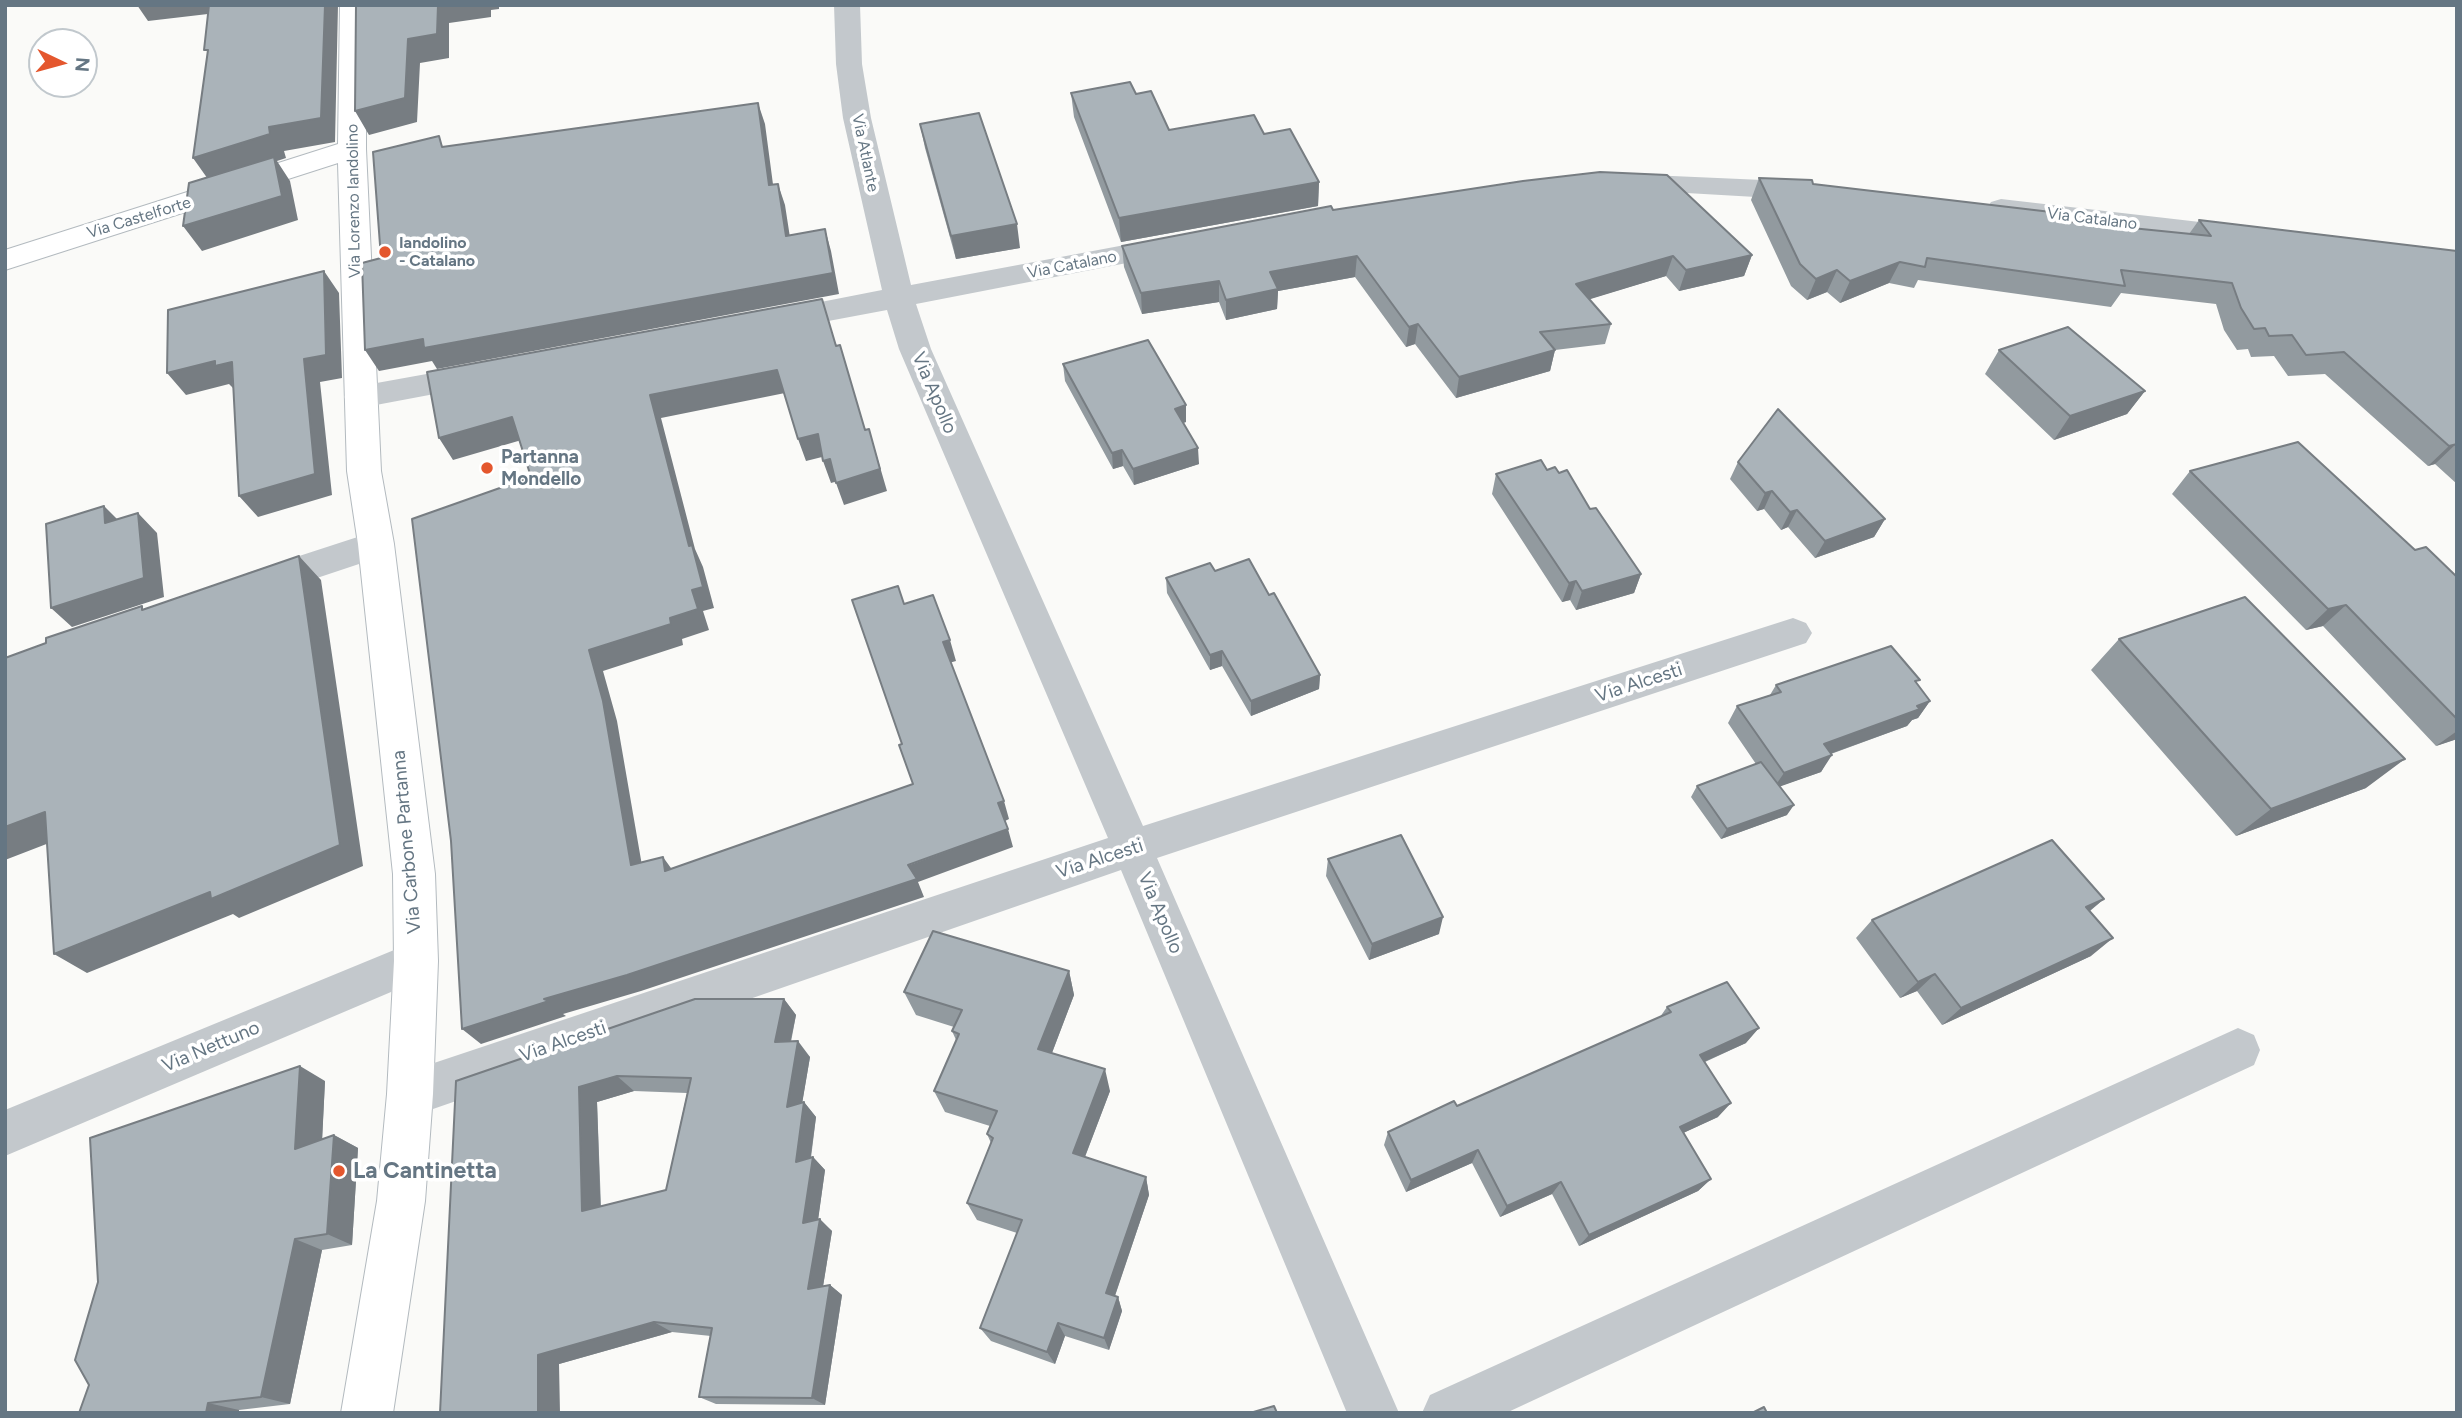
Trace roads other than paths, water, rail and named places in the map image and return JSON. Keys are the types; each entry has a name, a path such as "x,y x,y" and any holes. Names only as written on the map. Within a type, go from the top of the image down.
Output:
{"main road":[{"name":"Via Lorenzo Iandolino","path":"354,5 352,149 360,397"},
{"name":"Via Castelforte","path":"5,260 352,149"},
{"name":"Via Carbone Partanna","path":"360,397 364,471 376,544 414,874 416,961 410,1094 401,1201 367,1413"}],"street":[{"name":"Via Atlante","path":"847,5 849,64 857,118 899,298"},
{"path":"1595,181 1842,192"},
{"name":"Via Catalano","path":"1979,205 2268,239"},
{"name":"Via Catalano","path":"744,327 1200,240"},
{"name":"Via Apollo","path":"899,298 915,349 953,440 1133,849 1373,1413"},
{"path":"360,397 515,369"},
{"path":"231,593 376,544"},
{"name":"Via Alcesti","path":"410,1094 1133,849 1793,633"},
{"name":"Via Nettuno","path":"5,1133 416,961"},
{"path":"1448,1413 2238,1050"}],"place":[{"name":"Iandolino - Catalano","path":"385,252"},
{"name":"Partanna Mondello","path":"487,468"},
{"name":"La Cantinetta","path":"339,1171"}]}
